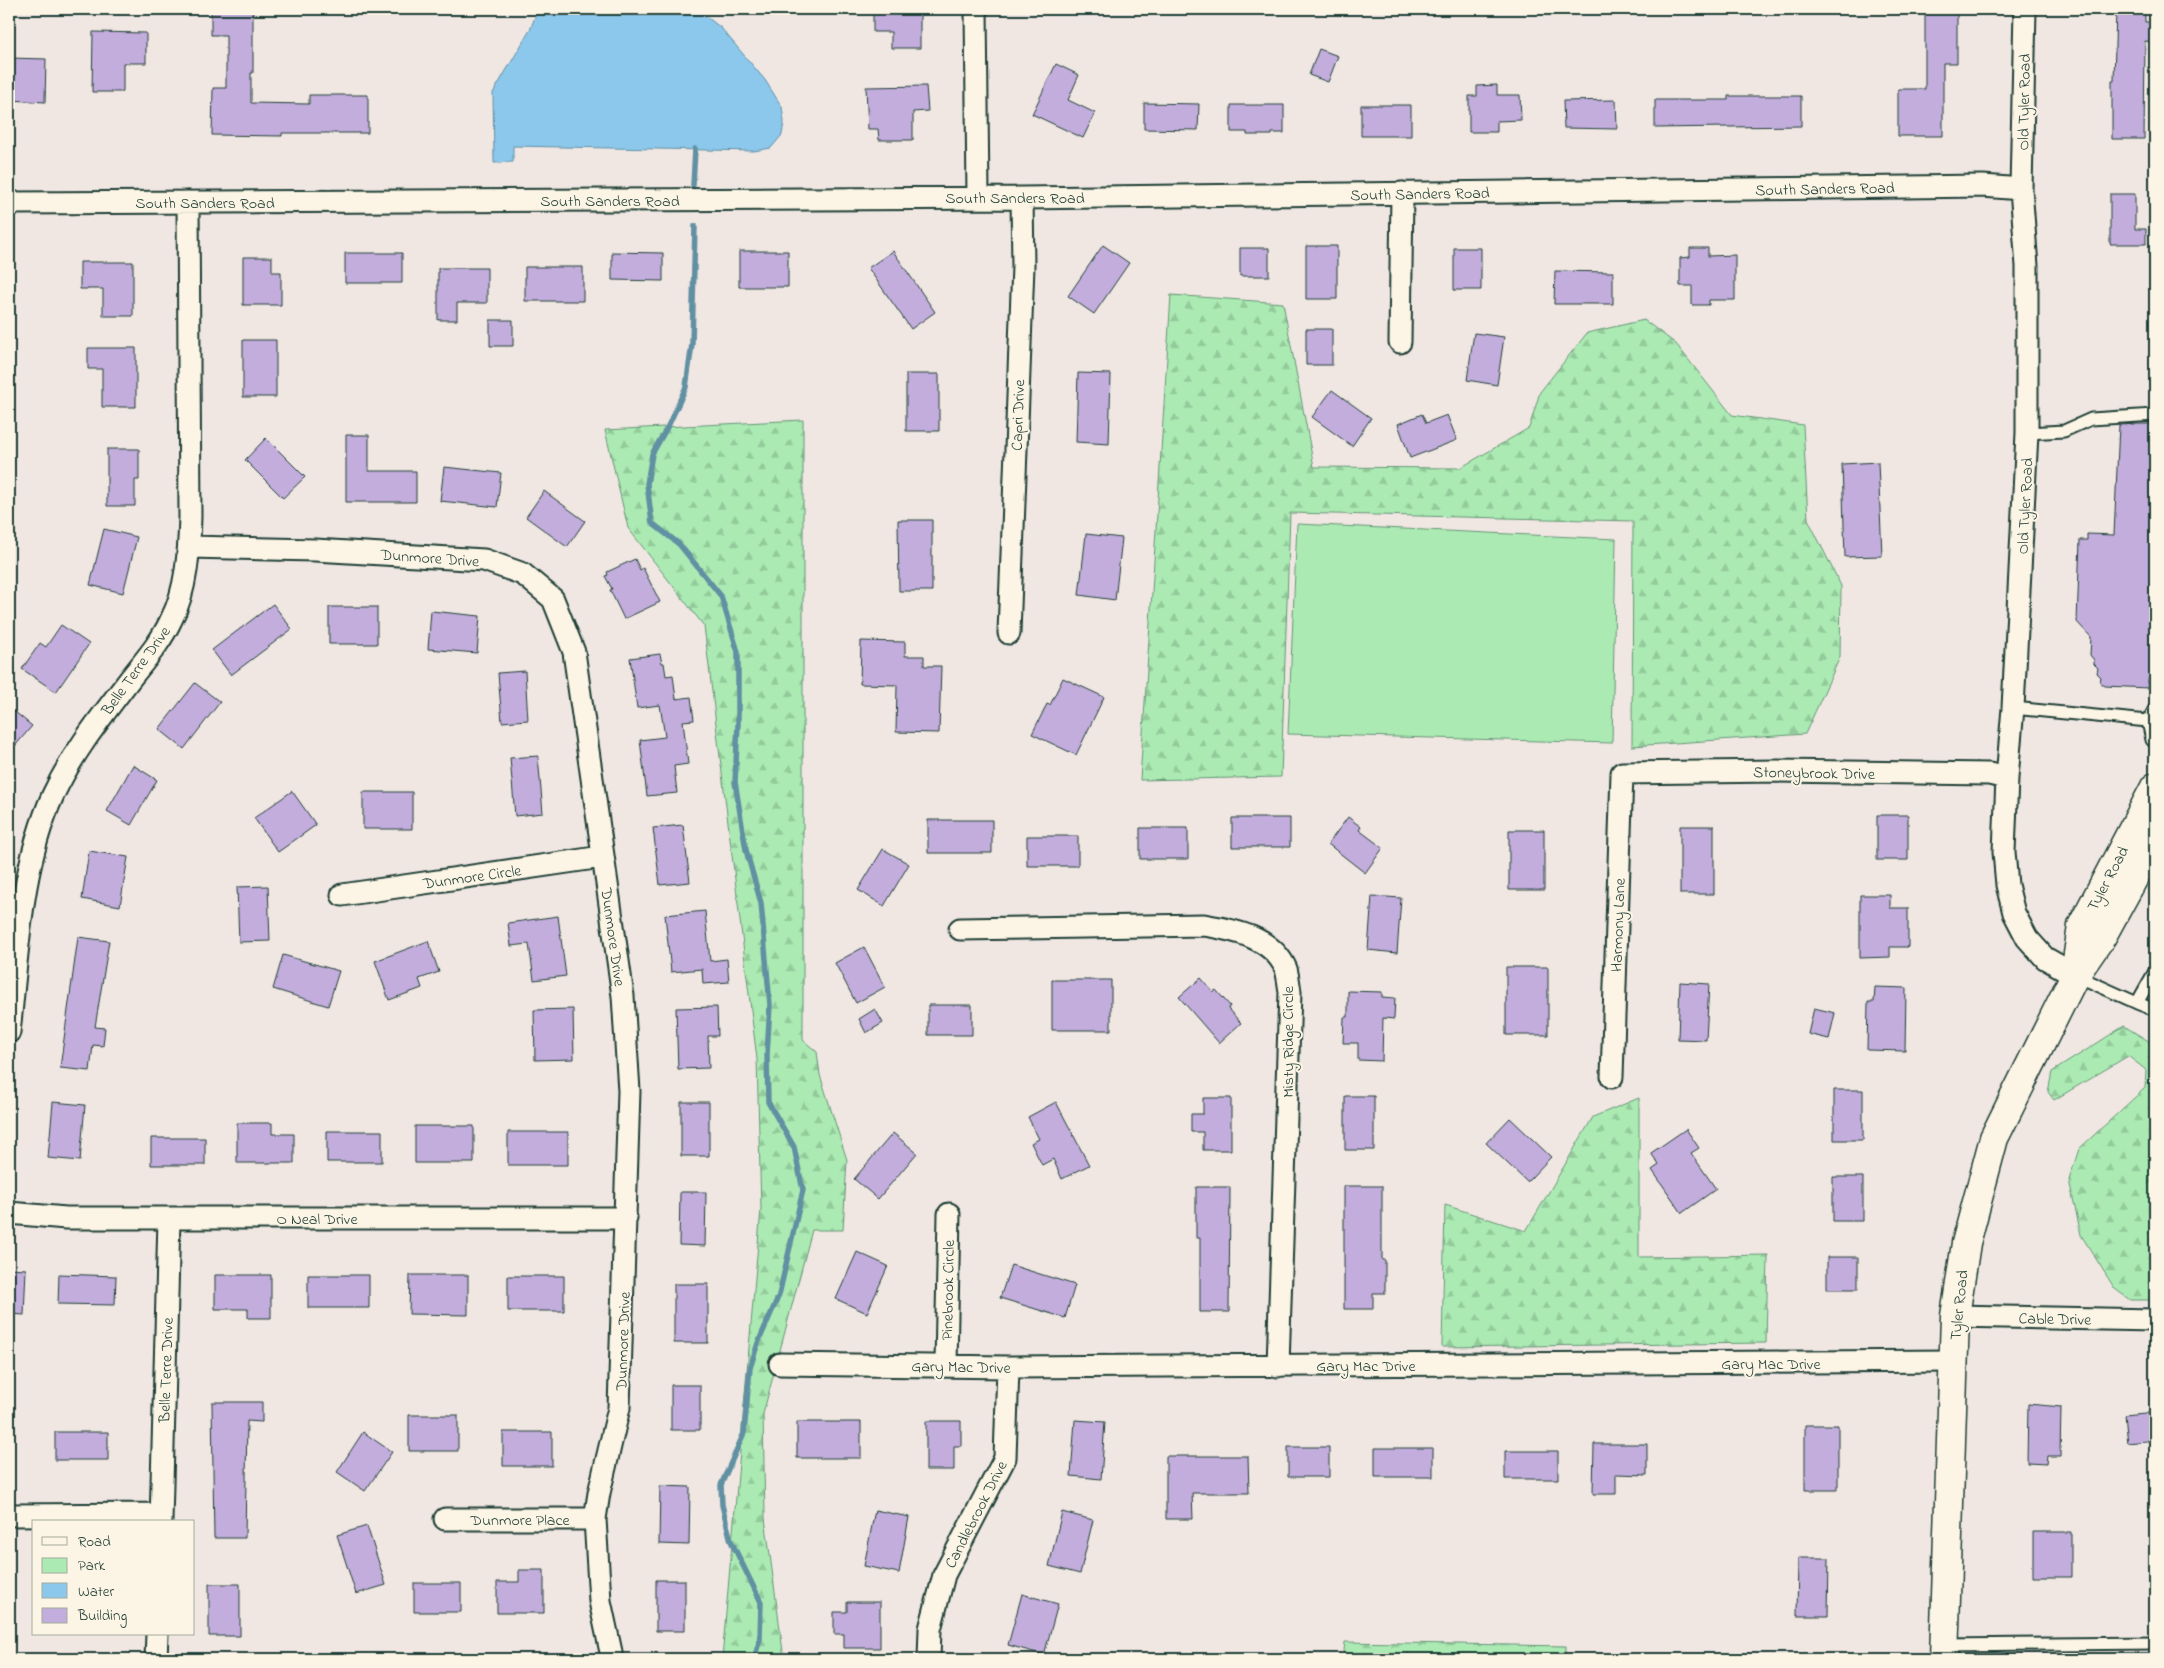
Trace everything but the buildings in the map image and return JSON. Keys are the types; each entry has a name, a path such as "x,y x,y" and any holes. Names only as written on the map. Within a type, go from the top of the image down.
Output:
{"street":[{"path":"976,9 978,197"},
{"name":"Old Tyler Road","path":"2025,9 2021,189 2026,266 2027,433 2004,852 2007,885 2014,913 2027,938 2045,958 2075,975"},
{"name":"South Sanders Road","path":"9,202 1022,198 1983,186 2021,189"},
{"path":"1400,342 1402,193"},
{"name":"Capri Drive","path":"1009,633 1023,266 1022,198"},
{"name":"Belle Terre Drive","path":"9,1032 24,908 34,846 52,797 71,760 156,646 172,619 183,585 190,547 188,202"},
{"name":"Dunmore Drive","path":"190,547 315,550 484,560 523,574 553,599 574,652 623,996 629,1091 619,1408 599,1493 595,1519 600,1601 611,1652"},
{"name":"Stoneybrook Drive","path":"1622,773 1777,771 1989,774 2007,778"},
{"name":"Harmony Lane","path":"1612,1077 1622,773"},
{"name":"Tyler Road","path":"2075,975 2082,926 2155,787"},
{"name":"Tyler Road","path":"1944,1652 1955,1316 1966,1243 1994,1138 2075,975 2102,936 2155,839"},
{"name":"Dunmore Circle","path":"342,895 602,857"},
{"name":"Misty Ridge Circle","path":"960,929 1204,925 1231,930 1256,938 1273,952 1286,969 1290,992 1278,1366"},
{"name":"O Neal Drive","path":"9,1213 66,1218 169,1219 626,1218"},
{"name":"Pinebrook Circle","path":"946,1365 949,1214"},
{"name":"Belle Terre Drive","path":"161,1518 169,1219"},
{"name":"Cable Drive","path":"1955,1316 2155,1320"},
{"name":"Gary Mac Drive","path":"780,1364 1008,1367 1953,1361"},
{"name":"Candlebrook Drive","path":"929,1659 930,1629 944,1575 1005,1458 1008,1367"},
{"path":"9,1515 161,1518"},
{"name":"Dunmore Place","path":"444,1519 595,1519"},
{"path":"156,1659 157,1636"}],"lane":[{"path":"2027,433 2064,431 2091,420 2155,415"},
{"path":"2013,708 2148,721"},
{"path":"2155,708 2148,721 2152,740 2155,742"},
{"path":"2138,1003 2155,971"},
{"path":"2075,975 2155,1010"},
{"path":"1944,1652 2155,1643"}],"green space":[{"path":"1171,295 1283,303 1314,467 1460,468 1529,428 1540,392 1587,333 1644,320 1676,344 1732,415 1803,425 1808,519 1841,586 1840,657 1805,734 1632,746 1633,521 1290,513 1281,777 1140,780"},
{"path":"803,420 803,1040 817,1052 820,1075 847,1160 843,1230 812,1230 763,1414 765,1518 784,1659 722,1659 761,1209 757,1059 704,626 628,528 605,430"},
{"path":"1297,524 1616,539 1612,743 1288,734"},
{"path":"2124,1026 2155,1045 2155,1300 2130,1300 2115,1289 2081,1235 2069,1180 2079,1149 2145,1088 2146,1070 2128,1056 2054,1100 2048,1092 2052,1072"},
{"path":"1639,1098 1639,1257 1768,1255 1766,1343 1442,1347 1445,1205 1526,1231 1593,1117"},
{"path":"1345,1642 1566,1646 1566,1659 1343,1659"}],"water":[{"path":"538,9 697,9 721,28 765,80 782,107 784,122 782,135 771,148 754,151 513,146 513,162 494,163 493,93 530,30"}],"waterway":[{"path":"693,185 695,149"},
{"path":"695,226 692,344 686,387 669,424 652,454 647,484 652,523 679,544 721,596 738,652 738,724 735,782 746,850 761,903 770,1005 767,1054 768,1102 794,1147 803,1190 779,1295 758,1343 750,1368 744,1433 721,1485 722,1505 731,1541 761,1602 760,1639 754,1659"}]}
